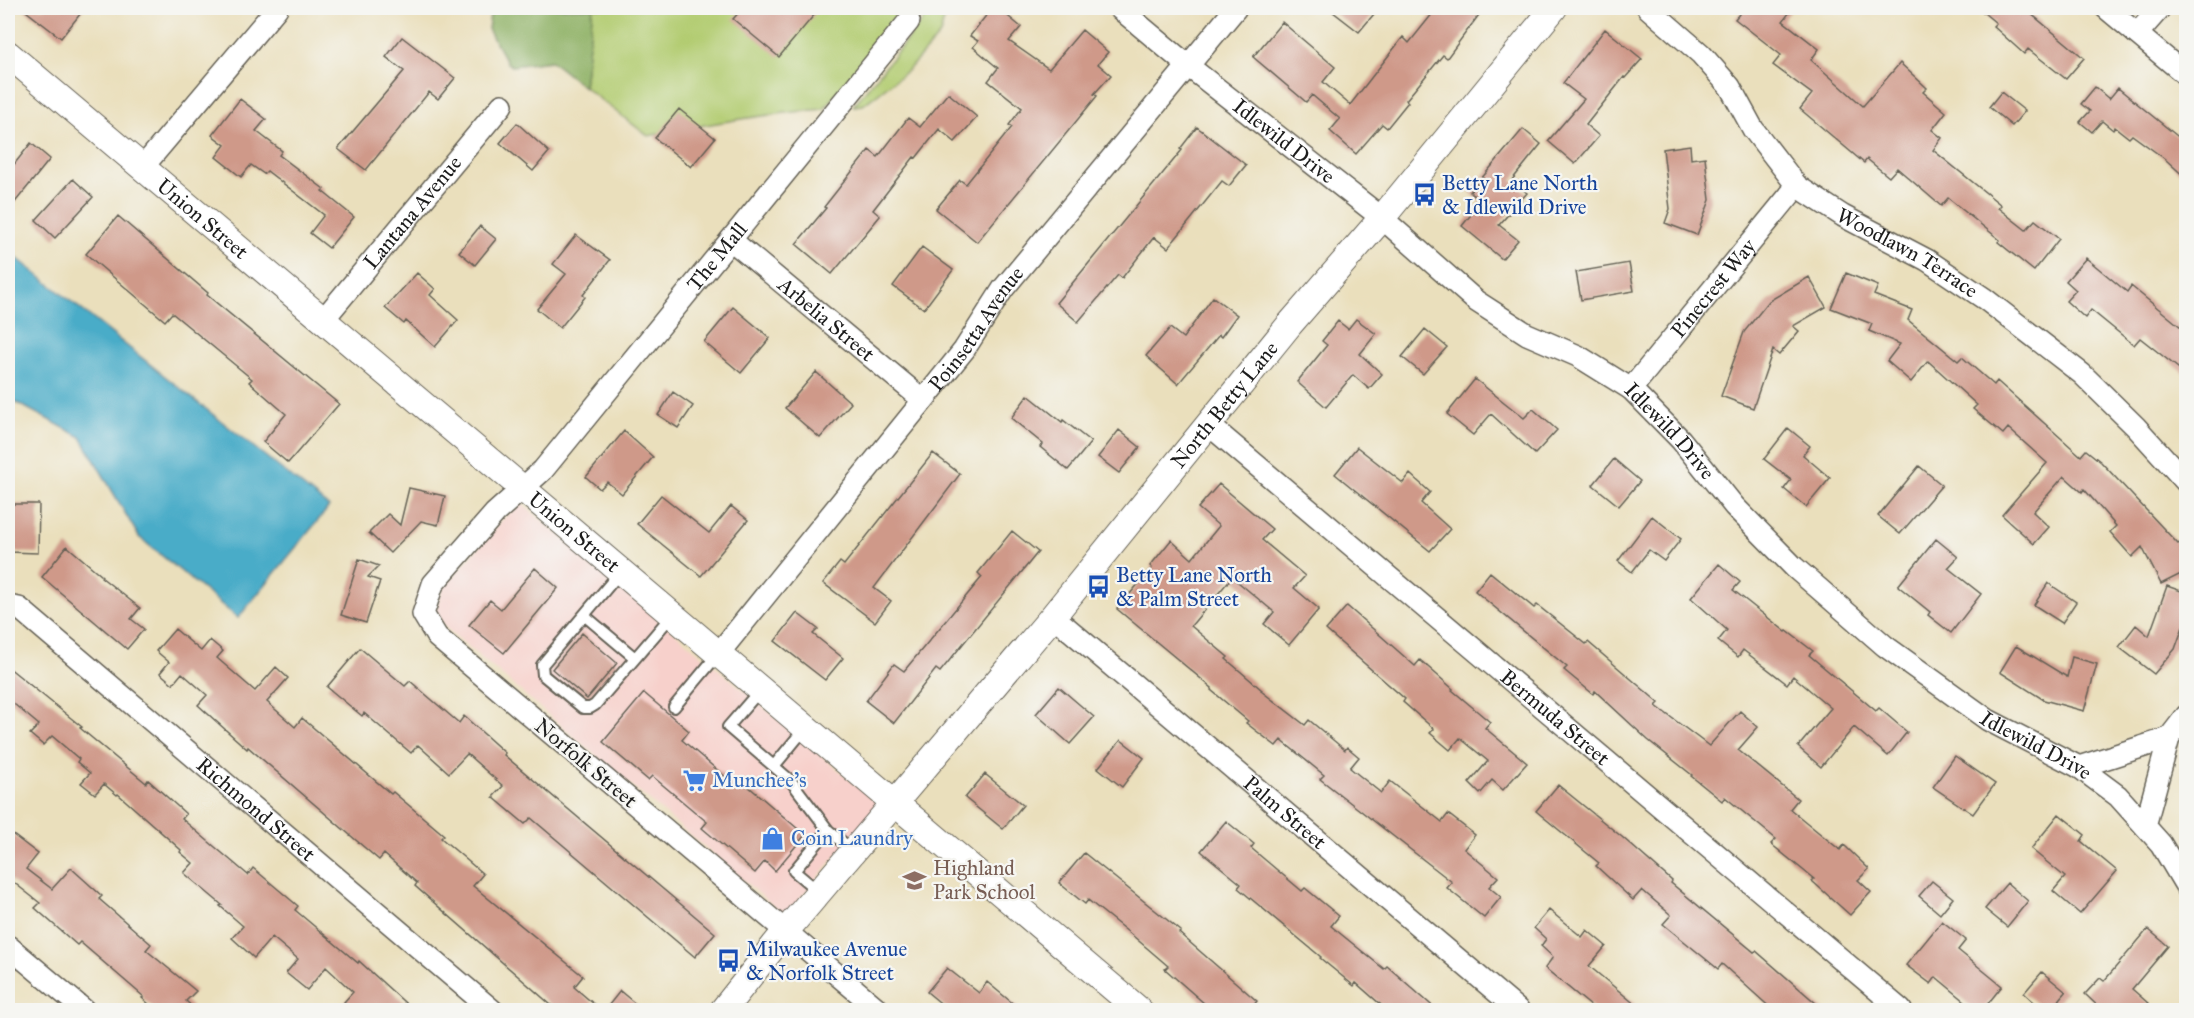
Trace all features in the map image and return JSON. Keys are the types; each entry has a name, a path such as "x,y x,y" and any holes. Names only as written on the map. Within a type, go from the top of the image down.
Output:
{"street":[{"path":"142,168 277,8"},
{"name":"Idlewild Drive","path":"1119,8 1187,65 1382,218 1476,301 1527,334 1578,356 1631,389 1681,440 1734,506 1794,567 1885,646 1988,720 2079,767 2118,796 2161,844 2187,886"},
{"name":"Poinsetta Avenue","path":"719,653 963,350 1003,289 1236,8"},
{"name":"North Betty Lane","path":"723,1011 785,932 1053,616 1290,324 1382,218 1554,8"},
{"name":"Woodlawn Terrace","path":"1648,8 1701,54 1730,87 1753,129 1797,186 1843,216 1927,260 1985,299 2082,374 2187,482"},
{"path":"2106,8 2187,75"},
{"path":"2138,34 2160,8"},
{"name":"The Mall","path":"521,489 543,470 909,21"},
{"name":"Union Street","path":"8,54 521,489 761,688 1139,1011"},
{"name":"Lantana Avenue","path":"322,321 502,105"},
{"name":"Pinecrest Way","path":"1631,389 1797,186"},
{"name":"Arbelia Street","path":"731,240 923,400"},
{"name":"Bermuda Street","path":"1209,425 1901,1011"},
{"name":"Norfolk Street","path":"521,489 495,513 434,584 423,614 437,637 879,1011"},
{"name":"Richmond Street","path":"13,607 492,1011"},
{"name":"Palm Street","path":"1053,616 1518,1011"},
{"path":"2145,826 2169,738 2187,716"},
{"path":"2079,767 2169,738"},
{"path":"8,946 84,1011"}],"lane":[{"path":"621,572 542,665 543,675 583,708 595,705 673,614"},
{"path":"584,615 635,658"},
{"path":"674,707 719,653"},
{"path":"761,688 728,727 791,781 828,830 853,852"},
{"path":"774,766 806,727"},
{"path":"819,892 794,871 828,830"}],"shaded area":[{"path":"521,503 880,805 785,916 446,628 435,611 443,589 502,520"}],"green space":[{"path":"491,8 593,8 584,87 551,61 512,66 507,63 488,29"},
{"path":"593,8 906,8 824,109 736,120 648,136 584,87"},
{"path":"911,8 947,8 940,35 908,70 863,105 853,106 924,19"}],"water":[{"path":"8,251 329,507 238,618 139,537 81,437 8,398"}],"building":[{"path":"22,8 85,8 61,38"},
{"path":"743,8 820,8 779,57 733,19"},
{"path":"992,8 998,8 1021,27 1009,41 1049,69 1082,30 1108,52 1098,64 1111,75 1094,94 1097,96 977,242 936,209 960,180 966,184 1012,127 1009,125 1022,108 988,81 998,68 973,47 978,41 970,36"},
{"path":"1328,8 1379,8 1359,32"},
{"path":"1437,8 1484,8 1447,58 1443,55 1406,100 1408,102 1387,128 1382,124 1356,154 1330,131 1340,119 1312,95 1306,102 1253,57 1282,22 1335,67 1323,82 1350,105 1403,37 1409,43"},
{"path":"1744,8 1793,8 1783,21 1819,49 1811,60 1863,106 1900,63 1927,88 1923,92 1946,112 1932,130 1942,138 1933,150 2001,205 1998,208 2026,230 2035,220 2059,239 2034,271 1948,198 1941,206 1897,168 1889,177 1867,159 1864,163 1800,109 1812,94 1773,65 1781,55 1735,19"},
{"path":"1978,8 2024,8 2084,58 2066,79 2028,49 2024,54 1993,26 1996,23"},
{"path":"1605,29 1642,59 1624,77 1586,125 1599,136 1575,164 1548,141 1584,99 1563,83"},
{"path":"402,37 455,78 438,99 429,92 366,170 338,149 404,71 386,57"},
{"path":"2095,87 2109,99 2118,88 2187,144 2187,179 2165,159 2132,135 2129,138 2115,127 2113,130 2102,121 2092,132 2080,122 2090,111 2081,104"},
{"path":"2001,92 2025,111 2012,126 1989,107"},
{"path":"948,93 977,117 955,142 939,129 873,210 880,216 832,274 796,244 869,150 878,157 908,118 920,127"},
{"path":"240,99 266,119 256,131 282,151 279,155 324,189 322,191 354,217 329,248 310,233 324,215 267,171 264,174 251,165 241,177 216,157 225,145 212,135"},
{"path":"679,109 715,138 691,167 655,138"},
{"path":"517,123 549,152 533,171 500,143"},
{"path":"1197,127 1246,165 1229,186 1222,181 1168,248 1154,237 1122,278 1118,275 1078,322 1056,303 1182,150 1180,149"},
{"path":"1523,129 1541,144 1512,180 1527,193 1499,225 1518,240 1502,259 1462,226 1481,202 1470,192"},
{"path":"31,143 50,159 8,211 8,172"},
{"path":"1690,145 1691,159 1705,157 1710,200 1697,235 1665,223 1670,209 1663,149"},
{"path":"73,179 93,197 55,238 36,220"},
{"path":"118,216 208,293 207,295 339,404 288,463 263,442 286,414 249,382 252,379 172,313 165,321 86,254"},
{"path":"480,226 496,239 475,265 459,252"},
{"path":"576,235 610,260 560,328 537,309 566,274 553,264"},
{"path":"922,247 953,270 924,309 893,286"},
{"path":"2086,258 2127,292 2131,286 2187,332 2187,375 2140,338 2134,345 2091,310 2085,318 2066,301 2076,290 2066,281"},
{"path":"1629,263 1634,291 1581,300 1576,272"},
{"path":"417,273 435,289 430,295 458,320 435,347 406,321 404,324 385,308"},
{"path":"1846,273 1878,286 1874,295 1912,310 1908,320 1958,361 1962,357 1994,385 1997,381 2081,456 2086,450 2101,462 2178,544 2181,542 2187,554 2187,571 2161,584 2142,547 2132,557 2110,532 2116,526 2084,489 2082,492 2064,476 2033,512 2049,527 2034,544 2002,515 2047,463 2008,428 2003,434 1973,409 1977,405 1928,361 1911,382 1887,361 1900,344 1869,331 1872,324 1831,308"},
{"path":"1809,277 1826,307 1793,326 1799,331 1779,355 1773,350 1753,408 1721,396 1744,332 1769,301"},
{"path":"1213,297 1237,315 1221,337 1219,335 1178,384 1146,356 1170,328 1183,338"},
{"path":"733,307 770,338 741,373 704,342"},
{"path":"1356,319 1376,334 1360,354 1382,374 1369,389 1353,375 1326,407 1297,382 1327,345 1322,341 1338,321 1348,329"},
{"path":"1425,329 1447,347 1423,374 1402,357"},
{"path":"816,372 851,403 820,438 785,408"},
{"path":"1475,379 1524,418 1533,409 1557,430 1535,454 1491,414 1473,435 1447,414"},
{"path":"673,392 693,406 678,428 658,415"},
{"path":"1028,395 1091,442 1068,470 1040,447 1043,444 1011,418"},
{"path":"1788,428 1810,446 1803,455 1830,478 1806,507 1784,489 1791,480 1764,459"},
{"path":"1119,430 1140,447 1119,473 1098,457"},
{"path":"624,431 653,457 622,494 607,482 600,489 586,477"},
{"path":"1357,447 1403,483 1410,474 1430,492 1421,503 1450,529 1430,551 1335,474"},
{"path":"933,453 960,474 874,588 891,601 875,622 823,583 840,562 844,565"},
{"path":"1614,459 1640,481 1619,506 1593,485"},
{"path":"1919,466 1942,485 1900,534 1878,516"},
{"path":"1219,484 1272,529 1262,540 1305,576 1294,588 1319,609 1289,645 1264,624 1274,612 1232,577 1191,626 1228,657 1226,659 1261,691 1305,725 1309,720 1345,750 1347,747 1359,757 1350,768 1381,793 1390,781 1442,822 1448,814 1475,835 1464,849 1498,877 1489,887 1501,897 1484,918 1447,888 1452,882 1320,779 1324,775 1281,740 1276,746 1246,723 1248,721 1211,690 1212,688 1117,609 1152,568 1150,566 1171,540 1192,559 1219,526 1198,508"},
{"path":"409,488 445,496 438,525 421,521 390,553 369,533 388,514 400,525"},
{"path":"661,495 709,533 731,506 748,520 701,576 637,524"},
{"path":"8,504 39,504 38,553 8,552"},
{"path":"1652,516 1681,539 1664,561 1649,550 1632,572 1618,561"},
{"path":"1012,531 1038,552 940,672 936,669 894,723 866,701 894,664 904,671 982,577 978,573"},
{"path":"1936,539 1958,557 1948,568 1981,594 1951,633 1898,586"},
{"path":"67,546 140,608 131,619 144,629 127,649 42,577"},
{"path":"359,559 379,566 368,577 380,581 366,623 341,615"},
{"path":"1719,564 1740,582 1733,590 1813,651 1809,655 1876,711 1879,708 1907,732 1888,756 1854,727 1821,767 1798,747 1831,708 1793,676 1787,684 1743,650 1738,657 1718,641 1727,630 1691,598"},
{"path":"535,568 558,588 504,653 469,625 490,600 501,609"},
{"path":"1490,572 1534,608 1537,605 1586,644 1588,642 1659,703 1656,706 1709,746 1740,711 1758,727 1738,750 1798,799 1790,809 1840,850 1844,845 1869,869 1858,880 1871,892 1850,915 1812,881 1814,879 1771,844 1776,839 1725,797 1722,801 1691,776 1595,691 1593,694 1564,670 1567,667 1475,591"},
{"path":"2048,583 2076,602 2062,623 2034,605"},
{"path":"2167,586 2187,593 2187,616 2175,649 2154,674 2119,647 2136,625 2149,636"},
{"path":"1347,606 1415,666 1420,660 1490,722 1485,728 1527,763 1503,790 1492,780 1480,794 1469,783 1488,761 1460,738 1450,750 1430,733 1434,729 1403,702 1405,699 1326,630"},
{"path":"797,613 818,629 813,634 843,658 825,680 775,641"},
{"path":"175,629 201,651 210,640 223,651 217,658 255,691 276,667 288,678 267,702 295,727 302,718 391,794 393,792 444,835 441,838 483,874 473,886 583,976 574,987 602,1011 558,1011 415,886 417,883 384,854 379,860 198,705 207,695 182,673 173,684 160,673 169,662 156,651"},
{"path":"582,633 617,663 587,699 552,669"},
{"path":"2016,646 2067,677 2072,657 2097,664 2084,711 2044,700 2000,672"},
{"path":"360,648 405,686 410,681 459,723 464,716 505,753 504,755 715,933 695,957 531,818 525,824 493,797 503,786 467,754 449,773 418,745 411,753 364,713 362,716 327,687"},
{"path":"8,667 146,783 148,780 186,814 182,819 248,875 253,868 298,906 295,910 358,963 359,961 414,1011 354,1011 344,1002 353,992 326,967 307,990 286,973 298,959 272,937 254,958 232,938 243,926 184,873 193,863 180,852 181,850 104,784 95,794 81,783 90,773 77,762 79,759 52,736 43,745 30,734 39,725 8,699"},
{"path":"1059,687 1094,717 1070,744 1036,714"},
{"path":"644,693 689,731 682,740 736,786 741,780 805,835 775,871 765,861 755,873 702,828 707,822 652,776 648,780 603,742"},
{"path":"1121,740 1144,758 1122,787 1098,768"},
{"path":"1955,756 1995,784 1973,814 1933,787"},
{"path":"985,774 1023,805 1003,829 965,798"},
{"path":"1558,785 1825,1011 1774,1011 1722,964 1718,969 1663,924 1671,915 1642,890 1633,900 1596,866 1599,863 1536,811"},
{"path":"2059,814 2085,835 2081,841 2117,871 2080,914 2053,891 2065,877 2031,849"},
{"path":"1226,821 1254,844 1251,848 1302,891 1305,888 1339,916 1331,926 1384,969 1387,966 1438,1011 1388,1011 1356,983 1354,986 1238,888 1241,884 1201,851"},
{"path":"8,831 38,854 26,869 52,889 71,868 102,896 99,899 151,944 146,950 196,991 186,1001 197,1011 157,1011 80,942 77,945 35,908 40,903 8,878"},
{"path":"1084,853 1181,931 1179,933 1257,1001 1249,1011 1213,1011 1165,969 1168,966 1133,936 1088,900 1085,904 1059,883"},
{"path":"1932,881 1953,898 1940,914 1919,896"},
{"path":"2007,883 2028,901 2007,927 1985,909"},
{"path":"1549,910 1582,937 1587,930 1606,946 1589,966 1643,1011 1597,1011 1545,968 1553,957 1541,946 1546,939 1534,928"},
{"path":"1942,921 1966,940 1958,950 2002,986 1982,1011 1977,1011 1936,977 1931,984 1906,965"},
{"path":"2148,929 2168,946 2132,989 2157,1011 2103,1011 2085,994 2100,978 2104,981"},
{"path":"947,968 979,993 987,982 1022,1011 950,1011 927,992"},
{"path":"2042,972 2066,992 2050,1011 2044,1011 2024,993"},
{"path":"620,991 644,1011 604,1011"}],"place":[{"name":"Betty Lane North & Idlewild Drive","path":"1424,195"},
{"name":"Betty Lane North & Palm Street","path":"1098,587"},
{"name":"Munchee's","path":"694,780"},
{"name":"Coin Laundry","path":"773,838"},
{"name":"Highland Park School","path":"915,880"},
{"name":"Milwaukee Avenue & Norfolk Street","path":"728,961"}]}
